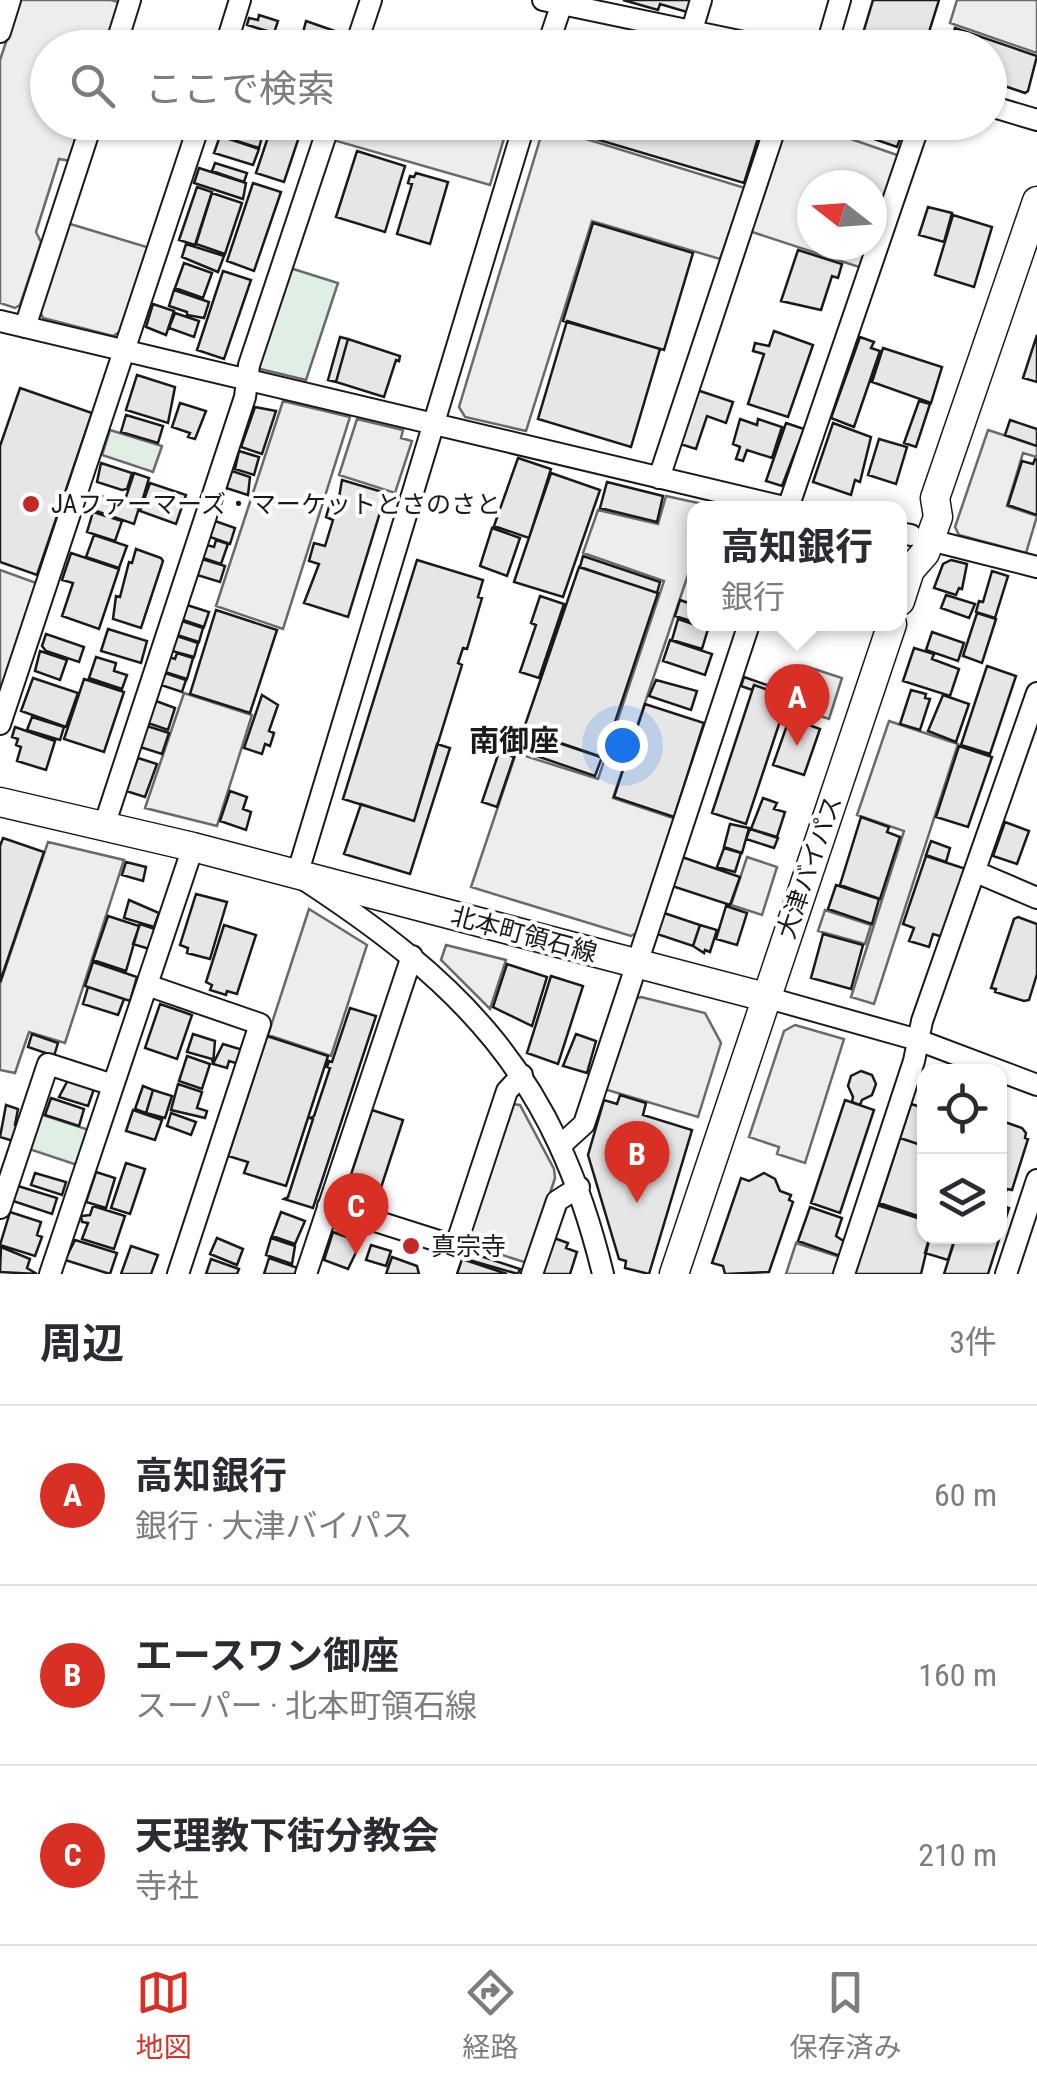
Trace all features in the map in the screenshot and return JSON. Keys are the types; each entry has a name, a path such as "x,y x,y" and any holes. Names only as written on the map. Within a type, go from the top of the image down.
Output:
{"main road":[{"path":"914,536 922,504 935,498 1037,201"},
{"name":"大津バイパス","path":"765,997 890,631"},
{"name":"北本町領石線","path":"0,802 192,847 765,997"},
{"path":"674,1274 765,997"}],"street":[{"path":"0,32 10,0"},
{"path":"121,30 130,0"},
{"path":"231,30 240,0"},
{"path":"361,30 371,0"},
{"path":"550,30 556,1 692,30 700,0"},
{"path":"831,30 840,0"},
{"path":"1007,111 1037,120"},
{"path":"25,327 86,140"},
{"path":"0,724 194,140"},
{"path":"104,826 245,397 249,364 324,140"},
{"path":"520,140 297,875 412,956 462,1001 522,1075 561,1145 579,1188 603,1274"},
{"path":"659,478 771,140"},
{"path":"790,501 914,140"},
{"path":"0,320 758,501"},
{"path":"914,536 1037,567"},
{"path":"561,1145 584,1124 747,631"},
{"path":"844,1274 928,1004 1037,693"},
{"path":"50,1274 192,847"},
{"path":"976,872 1037,898"},
{"path":"306,1274 412,956"},
{"path":"148,985 260,1024 178,1274"},
{"path":"765,997 918,1040 1037,1085"},
{"path":"0,1208 48,1064 113,1085"},
{"path":"328,1206 448,1244 458,1239 507,1091 522,1075"},
{"path":"1006,1274 1037,1180"},
{"path":"532,1274 557,1201 579,1188"}],"green space":[{"path":"290,268 338,283 306,380 256,368"},
{"path":"110,430 162,446 153,472 102,455"},
{"path":"40,1114 89,1130 77,1165 29,1149"}],"shaded area":[{"path":"20,0 122,3 113,30 30,30 30,140 78,140 71,161 59,159 36,232 41,242 20,305 15,308 0,303 0,60"},
{"path":"957,0 1037,0 1037,53 1007,43 1007,30 970,30 950,23"},
{"path":"333,140 504,140 490,185"},
{"path":"540,140 589,140 745,188 720,259 592,221 526,431 465,417 459,407"},
{"path":"779,140 854,140 900,156 887,194 887,170 797,170 797,247 749,231"},
{"path":"67,223 150,248 124,329 113,336 43,318 39,309"},
{"path":"838,260 864,260 862,268"},
{"path":"283,401 350,417 283,629 216,606"},
{"path":"357,419 403,430 401,438 412,441 395,493 339,475"},
{"path":"988,430 1037,446 1037,457 1023,453 1007,506 1037,516 1026,553 959,535 955,527"},
{"path":"666,496 689,501 687,578 613,798 676,819 638,932 631,936 471,887 516,753 598,779 664,581 583,553 598,510 658,524"},
{"path":"0,570 39,584 0,702"},
{"path":"805,666 842,678 829,719 791,706"},
{"path":"184,693 252,715 217,826 145,808"},
{"path":"889,721 958,744 874,1004 851,997 904,831 857,815"},
{"path":"48,842 124,860 65,1043 29,1032 15,1073 0,1070 0,984"},
{"path":"747,857 777,867 762,915 731,905"},
{"path":"309,909 367,945 331,1056 268,1035"},
{"path":"825,910 871,925 865,944 818,931"},
{"path":"446,945 506,960 490,1009 441,960"},
{"path":"641,997 705,1013 721,1043 698,1117 604,1089 634,999"},
{"path":"795,1025 844,1039 805,1163 777,1154 779,1147 749,1137 784,1031"},
{"path":"512,1104 520,1105 555,1178 527,1263 465,1243"},
{"path":"796,1243 840,1257 834,1274 786,1274"}],"building":[{"path":"623,0 691,0 687,12 660,4 658,10"},
{"path":"873,0 939,0 930,30 864,30"},
{"path":"259,15 278,21 275,30 247,25 249,18 258,20"},
{"path":"306,21 332,30 304,30"},
{"path":"1007,46 1037,56 1025,93 1007,87"},
{"path":"219,140 259,149 253,165 214,153"},
{"path":"234,140 261,140 259,148"},
{"path":"267,140 298,140 284,182 256,173"},
{"path":"599,140 757,140 744,183"},
{"path":"877,140 900,140 897,147"},
{"path":"357,151 405,166 385,232 336,217"},
{"path":"215,163 247,173 244,182 212,171"},
{"path":"199,168 246,183 243,199 194,183"},
{"path":"416,173 448,182 430,244 397,234 412,184 408,183 410,176"},
{"path":"253,183 281,192 254,271 227,261"},
{"path":"197,187 212,192 195,245 179,240"},
{"path":"212,193 242,203 225,254 196,244"},
{"path":"928,207 952,213 944,242 919,235"},
{"path":"953,215 992,227 974,287 935,275"},
{"path":"593,223 693,253 664,350 563,321"},
{"path":"186,244 224,256 218,272 182,257"},
{"path":"797,253 797,260 842,264 838,278 832,276 821,310 781,301"},
{"path":"184,263 212,273 203,298 175,288"},
{"path":"223,271 251,280 224,359 197,350"},
{"path":"174,290 209,302 204,318 169,306"},
{"path":"153,304 174,311 166,335 146,327"},
{"path":"175,313 199,321 194,337 169,328"},
{"path":"567,321 660,349 631,447 538,419"},
{"path":"774,331 813,345 788,417 748,404 764,354 753,351 755,343 769,346"},
{"path":"1037,335 1037,382 1023,378"},
{"path":"340,337 348,339 336,382 328,380"},
{"path":"860,337 874,342 871,348 880,351 854,427 831,418"},
{"path":"348,339 400,356 384,397 336,382"},
{"path":"883,348 942,367 931,403 872,382"},
{"path":"137,375 175,387 168,423 126,410"},
{"name":"JAファーマーズ・マーケットとさのさと","path":"20,388 92,413 37,575 0,562 0,446"},
{"path":"697,390 733,402 726,423 707,416 696,449 680,444"},
{"path":"919,401 930,404 916,447 904,443"},
{"path":"180,403 206,411 195,439 188,437 190,433 172,427"},
{"path":"255,407 276,411 262,454 241,447"},
{"path":"126,415 163,426 158,443 121,432"},
{"path":"740,419 757,425 758,419 782,427 772,458 747,450 743,461 736,459 740,447 733,444"},
{"path":"1010,420 1037,429 1037,446 1005,435"},
{"path":"786,423 804,429 782,486 766,481"},
{"path":"833,423 871,437 860,482 855,480 851,495 813,482"},
{"path":"879,439 907,447 896,484 868,475"},
{"path":"239,451 259,457 254,475 235,469"},
{"path":"518,458 551,469 529,538 494,526"},
{"path":"1035,459 1037,515 1008,505 1022,461 1033,464"},
{"path":"101,463 132,473 127,489 97,482"},
{"path":"232,471 250,477 248,495 226,488"},
{"path":"134,473 149,478 140,508 124,503"},
{"path":"551,473 600,490 563,597 514,582"},
{"path":"342,480 386,493 348,617 304,603 319,564 309,561 314,543 325,546 333,520 326,517 329,507 337,509"},
{"path":"607,482 663,496 657,522 600,508"},
{"path":"150,483 186,495 176,524 140,511"},
{"path":"101,496 139,508 134,524 96,511"},
{"path":"93,512 122,521 115,541 87,532"},
{"path":"215,521 235,528 230,544 210,537"},
{"path":"492,528 520,538 507,576 480,566"},
{"path":"94,535 127,546 119,568 86,557"},
{"path":"216,540 228,544 221,564 203,558 207,545 214,547"},
{"path":"136,549 163,561 141,628 113,619 116,596 120,597"},
{"path":"71,553 119,569 99,629 62,616 73,583 62,580"},
{"path":"583,556 660,582 657,593 580,567"},
{"path":"202,559 225,566 220,582 197,575"},
{"path":"417,560 483,580 478,597 482,598 467,649 463,648 458,663 462,665 414,821 343,799"},
{"path":"951,560 967,564 962,589 956,595 934,588 943,564"},
{"path":"579,567 658,593 603,758 523,731"},
{"path":"992,571 1008,576 995,618 976,612"},
{"path":"946,595 975,604 969,618 941,608"},
{"path":"540,596 564,604 539,678 520,672 536,625 531,623"},
{"path":"680,600 687,602 687,620 675,616"},
{"path":"187,605 209,612 204,627 183,620"},
{"path":"216,610 277,630 250,713 190,694"},
{"path":"977,613 996,619 982,663 963,656"},
{"path":"678,619 687,622 687,631 707,631 702,649 672,640"},
{"path":"182,621 203,628 199,642 177,635"},
{"path":"108,629 147,641 141,663 101,651"},
{"path":"932,632 964,643 958,661 926,650"},
{"path":"46,634 84,647 79,662 46,651 42,646"},
{"path":"177,636 198,643 194,657 172,651"},
{"path":"670,640 712,654 705,675 663,661"},
{"path":"914,648 934,654 932,659 959,669 950,696 903,681"},
{"path":"40,651 67,660 60,680 35,671"},
{"path":"177,653 193,658 187,679 165,672 169,657 175,659"},
{"path":"96,657 116,663 114,671 127,675 122,689 89,678"},
{"path":"987,666 1016,676 990,754 961,745"},
{"path":"165,673 186,680 182,692 161,685"},
{"path":"744,677 790,693 788,697 754,685 752,690 741,686"},
{"path":"33,678 78,693 66,727 21,711"},
{"path":"84,679 124,692 104,752 64,739"},
{"path":"656,680 697,691 691,710 649,696"},
{"path":"754,685 788,697 746,824 712,813"},
{"path":"911,690 930,699 920,730 900,724"},
{"path":"262,695 278,705 269,731 274,733 270,746 265,744 262,754 244,748"},
{"path":"943,695 969,704 956,742 928,731"},
{"path":"156,701 175,708 168,730 148,723"},
{"path":"645,704 704,723 674,817 614,797"},
{"path":"793,708 812,715 809,725 820,729 804,775 773,765"},
{"path":"32,717 64,727 60,740 27,730"},
{"path":"147,726 169,733 162,754 140,747"},
{"path":"15,727 55,741 46,770 17,761 21,747 16,745 18,739 12,737"},
{"path":"525,731 602,757 595,776 519,750"},
{"path":"437,744 450,748 410,874 344,854 361,804 414,821"},
{"path":"959,746 992,757 968,827 936,817"},
{"path":"499,752 514,757 497,807 482,802"},
{"path":"138,758 157,764 145,797 126,791"},
{"path":"230,791 247,797 243,809 251,812 246,830 220,821"},
{"path":"763,798 777,803 774,809 785,812 777,837 751,829"},
{"path":"861,817 889,827 887,832 900,837 880,899 840,885"},
{"path":"1005,822 1029,831 1017,864 993,856"},
{"path":"730,824 749,828 742,853 724,847"},
{"path":"750,829 778,838 774,848 746,839"},
{"path":"3,838 44,852 0,982 0,846"},
{"path":"931,841 950,848 946,862 926,855"},
{"path":"724,848 741,853 735,872 717,867"},
{"path":"926,856 966,869 943,937 933,934 929,947 909,941 914,928 903,924"},
{"path":"682,857 740,877 730,905 672,886"},
{"path":"126,862 146,867 143,881 122,875"},
{"path":"836,885 879,899 872,924 828,909"},
{"path":"196,894 227,902 210,959 187,953 188,948 180,945"},
{"path":"129,900 159,913 154,927 124,918"},
{"path":"726,906 747,913 737,945 716,939"},
{"path":"664,913 700,925 693,946 657,934"},
{"path":"108,916 139,926 126,971 93,960"},
{"path":"1014,919 1037,924 1037,974 1029,1000 1024,1001 991,988"},
{"path":"140,924 155,929 149,949 133,944"},
{"path":"224,925 256,935 237,994 210,990 212,985 206,982"},
{"path":"700,925 717,930 710,952 693,946"},
{"path":"823,934 863,945 851,989 811,978"},
{"path":"93,962 137,977 130,1001 85,986"},
{"path":"507,964 547,977 532,1026 493,1007"},
{"path":"551,976 583,986 558,1064 527,1053"},
{"path":"88,987 124,999 118,1015 83,1004"},
{"path":"160,1004 192,1015 177,1059 145,1048"},
{"path":"350,1008 376,1016 313,1208 284,1199 288,1197 313,1119 310,1118 314,1116 329,1061 332,1062"},
{"path":"32,1034 58,1043 54,1056 28,1047"},
{"path":"193,1034 215,1041 213,1064 212,1059 187,1052"},
{"path":"576,1034 596,1041 587,1073 563,1066"},
{"path":"267,1036 328,1056 286,1186 244,1173 248,1162 228,1156"},
{"path":"223,1044 243,1050 239,1064 229,1061 227,1068 213,1064"},
{"path":"187,1056 210,1064 202,1089 179,1081"},
{"path":"861,1071 872,1075 876,1084 872,1095 860,1105 852,1102 848,1086 851,1076"},
{"path":"68,1080 94,1089 88,1106 59,1097"},
{"path":"178,1084 202,1092 197,1108 207,1111 205,1118 171,1110"},
{"path":"143,1086 153,1090 146,1113 135,1109"},
{"path":"153,1090 172,1096 165,1118 146,1113"},
{"path":"620,1095 646,1103 643,1115 692,1130 649,1274 625,1268 626,1261 619,1259 588,1155 604,1100 617,1104"},
{"path":"51,1098 84,1109 79,1126 45,1115"},
{"path":"845,1100 874,1110 840,1213 811,1203"},
{"path":"911,1104 917,1106 917,1144 900,1138"},
{"path":"6,1105 18,1109 13,1141 0,1137"},
{"path":"133,1110 162,1120 155,1140 126,1131"},
{"path":"372,1110 403,1120 377,1200 346,1190"},
{"path":"171,1113 196,1122 191,1135 167,1126"},
{"path":"1007,1123 1022,1128 1028,1139 1012,1190 1007,1189"},
{"path":"900,1138 917,1144 917,1216 879,1203"},
{"path":"126,1163 145,1169 130,1214 111,1208"},
{"path":"96,1172 115,1178 106,1208 86,1202"},
{"path":"35,1173 66,1182 62,1195 31,1185"},
{"path":"764,1173 775,1179 780,1191 791,1195 789,1200 793,1202 769,1272 725,1274 723,1266 712,1263 741,1178 749,1181"},
{"path":"18,1186 57,1198 52,1214 13,1201"},
{"path":"877,1205 917,1218 917,1244 928,1244 921,1274 855,1274"},
{"path":"93,1206 125,1216 114,1249 82,1239 88,1223 82,1222 81,1216 90,1215"},
{"path":"810,1207 842,1218 836,1236 845,1242 840,1256 798,1241"},
{"path":"10,1212 41,1222 37,1235 42,1237 35,1256 0,1245"},
{"path":"281,1212 305,1221 295,1244 272,1236"},
{"path":"333,1232 361,1242 348,1269 324,1260"},
{"path":"217,1238 243,1249 237,1265 210,1254"},
{"path":"271,1238 295,1246 292,1264 266,1255"},
{"path":"554,1238 568,1243 566,1248 577,1252 570,1274 543,1274"},
{"path":"75,1240 117,1253 110,1274 65,1260"},
{"path":"928,1244 953,1244 948,1260 925,1253"},
{"path":"953,1244 998,1244 988,1274 944,1274"},
{"path":"371,1245 391,1251 386,1266 366,1260"},
{"path":"131,1246 158,1255 151,1274 121,1274"},
{"path":"1,1247 30,1259 27,1268 37,1274 0,1272"},
{"path":"465,1251 520,1269 518,1274 462,1258"},
{"path":"392,1257 417,1266 419,1274 386,1274"},
{"path":"269,1258 298,1268 296,1274 264,1274"},
{"path":"211,1259 239,1269 237,1274 206,1274"},
{"path":"462,1259 507,1274 457,1274"}],"place":[{"name":"JAファーマーズ・マーケットとさのさと","path":"31,504"},
{"name":"高知銀行","path":"797,746"},
{"name":"エースワン御座","path":"637,1203"},
{"name":"真宗寺","path":"411,1246"},
{"name":"天理教下街分教会","path":"356,1255"}],"district":[{"name":"南御座","path":"514,741"}]}
